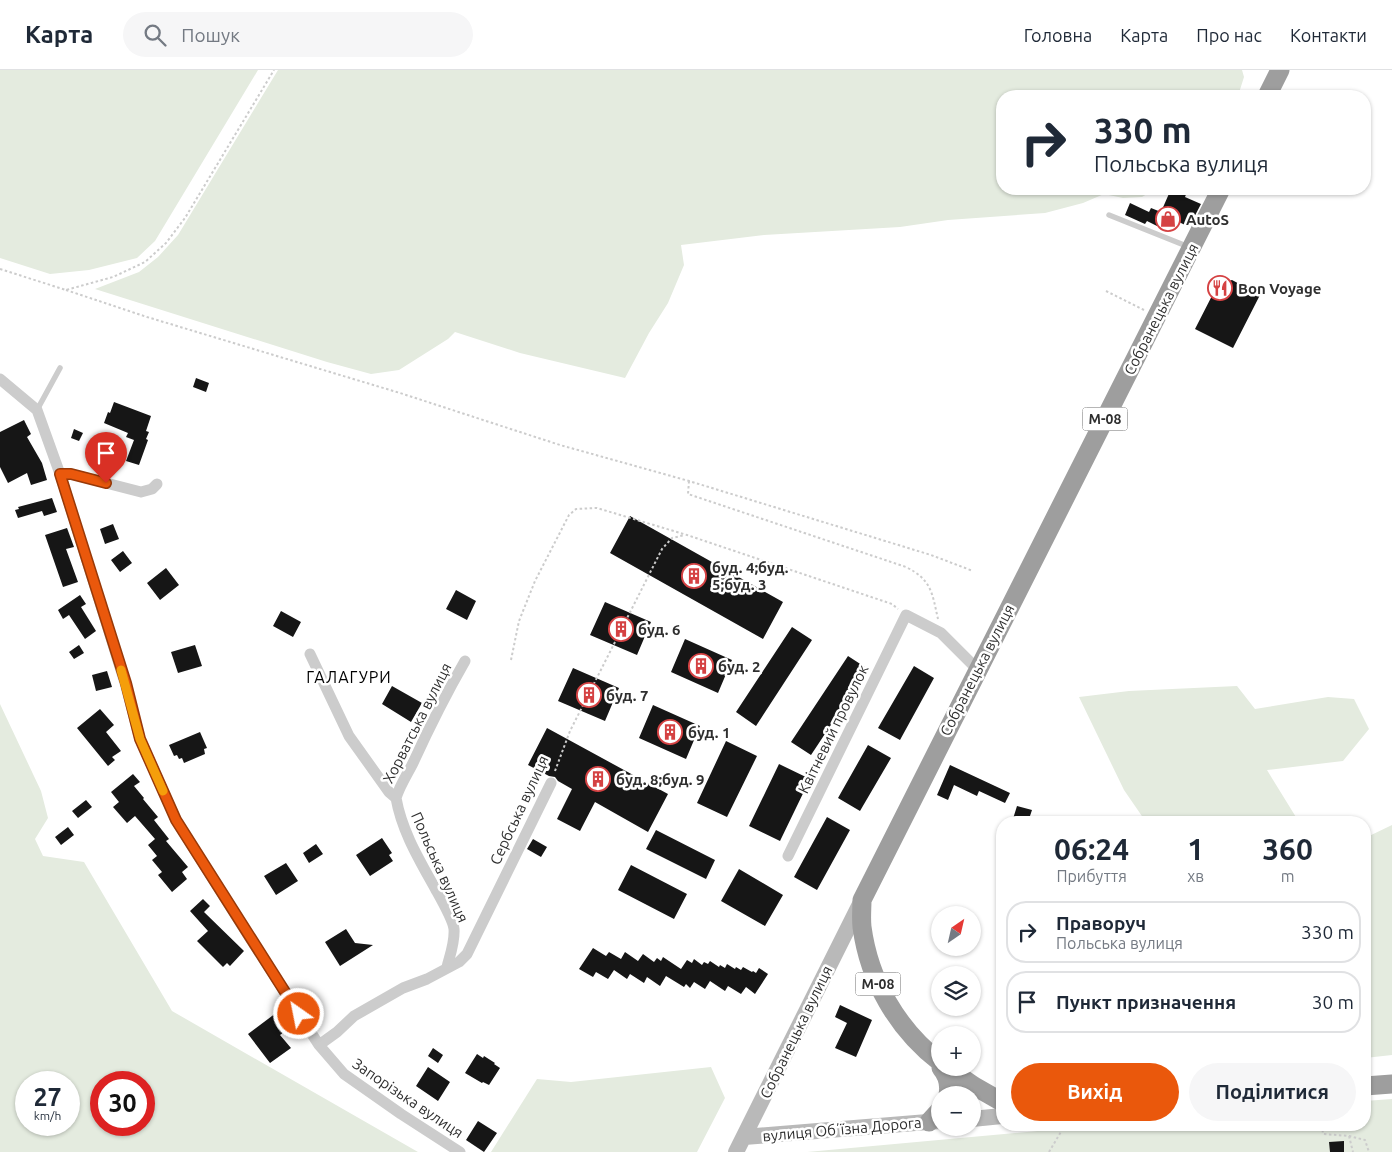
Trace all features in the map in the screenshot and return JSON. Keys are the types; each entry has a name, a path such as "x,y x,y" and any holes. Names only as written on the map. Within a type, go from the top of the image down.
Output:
{"highway":[{"path":"1270,90 1280,70"},
{"name":"Собранецька вулиця","path":"862,900 1218,195"},
{"name":"М-08","path":"862,900 862,925 866,951 875,977 894,1014 915,1040 931,1055"},
{"path":"960,1076 996,1099"},
{"path":"1371,1086 1392,1084"}],"main road":[{"name":"Собранецька вулиця","path":"736,1152 862,900"},
{"path":"981,1118 996,1117"},
{"name":"вулиця Обʼїзна Дорога","path":"744,1137 931,1118"}],"street":[{"path":"0,379 37,410"},
{"name":"Запорізька вулиця","path":"37,410 60,474 126,683 140,739 176,820 319,1045 331,1060 344,1074 460,1152"},
{"path":"60,474 71,474 141,492 152,489 157,484"},
{"path":"906,615 941,633 977,670"},
{"name":"Квітневий провулок","path":"788,856 906,615"},
{"name":"Польська вулиця","path":"310,654 349,736 389,792 396,798 398,811 409,841 454,928 448,967"},
{"name":"Хорватська вулиця","path":"396,798 400,785 444,697 465,661"},
{"name":"Сербська вулиця","path":"319,1045 354,1016 403,988 427,979 459,962 467,954 551,783"}],"lane":[{"path":"1109,215 1191,248"},
{"path":"37,410 60,368"}],"path":[{"path":"66,290 113,277 145,262 166,243 185,218 274,70"},
{"path":"0,269 147,317 391,390 560,445 689,481 931,555 973,571"},
{"path":"1106,291 1157,317"},
{"path":"689,481 688,494 906,566 919,573 926,580 931,591 941,633"},
{"path":"511,660 519,621 535,581 569,514 576,509 597,508 687,535 892,604 906,615"},
{"name":"Сербська вулиця","path":"551,783 570,731 662,549 672,538 687,535"},
{"path":"1049,1152 1061,1131"},
{"path":"1323,1131 1323,1134 1349,1136 1365,1140 1369,1152"},
{"path":"1349,1136 1353,1152"}],"shaded area":[{"path":"0,70 258,70 155,241 137,258 89,270 50,274 0,258"},
{"path":"278,70 1242,70 1244,77 1240,90 996,90 996,195 1102,195 1083,203 1045,213 948,220 900,227 764,235 681,245 684,265 668,303 649,333 625,378 520,353 455,332 448,339 399,370 371,374 95,289 139,272 158,257 178,235"},
{"path":"1109,195 1145,195 1142,197 1123,198"},
{"path":"1237,686 1255,709 1328,697 1354,699 1369,729 1343,761 1267,770 1295,816 1142,816 1124,790 1079,697 1129,691"},
{"path":"0,704 41,791 48,818 35,839 43,856 84,862 172,1011 418,1152 0,1152"},
{"path":"1392,825 1392,1055 1371,1057 1371,835"},
{"path":"711,1067 725,1098 697,1152 491,1152 537,1079 571,1082"},
{"path":"1392,1099 1392,1152 807,1152 1037,1131 1371,1131 1371,1101"}],"building":[{"path":"1168,195 1186,195 1185,197 1201,204 1189,227 1175,220 1173,225 1160,220 1157,226 1147,221 1145,224 1125,215 1130,203 1149,212 1151,208 1161,212"},
{"path":"1232,280 1260,295 1233,348 1195,329 1218,284"},
{"path":"196,378 209,383 206,392 193,387"},
{"path":"114,402 151,416 146,431 149,432 146,439 148,440 139,465 126,461 134,440 126,437 128,433 104,423"},
{"path":"24,420 31,434 27,437 42,463 47,480 31,485 27,473 8,483 0,467 0,432"},
{"path":"74,429 83,433 79,441 71,438"},
{"path":"52,498 57,512 44,516 42,511 18,518 15,510 19,509 18,507"},
{"name":"буд. 4;буд. 5;буд. 3","path":"630,516 783,602 763,639 610,553"},
{"path":"113,524 119,539 105,544 100,529"},
{"path":"67,528 74,547 66,549 78,582 63,587 45,535"},
{"path":"123,551 132,563 120,572 111,560"},
{"path":"166,568 179,585 160,600 147,583"},
{"path":"456,590 476,601 467,620 446,609"},
{"path":"80,595 86,604 81,607 96,631 85,639 69,615 63,619 58,610"},
{"name":"буд. 6","path":"605,602 651,622 637,655 590,635"},
{"path":"281,611 301,622 293,637 273,626"},
{"path":"792,627 812,640 756,726 736,712"},
{"name":"буд. 2","path":"685,639 732,660 718,693 671,672"},
{"path":"79,645 84,653 74,659 69,652"},
{"path":"195,645 202,666 178,673 171,652"},
{"path":"848,656 868,669 811,755 791,742"},
{"path":"914,666 934,678 900,740 878,728"},
{"name":"буд. 7","path":"573,668 619,688 605,721 558,701"},
{"path":"107,671 112,687 96,691 92,675"},
{"path":"392,686 422,703 411,722 382,704"},
{"name":"буд. 1","path":"653,705 700,726 686,759 639,738"},
{"path":"100,709 114,725 106,732 121,751 112,757 115,760 108,766 77,728"},
{"name":"буд. 8;буд. 9","path":"547,728 668,794 648,832 595,802 580,831 557,819 572,789 558,781 555,777 549,776 528,765"},
{"path":"200,732 207,748 204,749 205,754 184,763 182,758 179,759 177,755 174,756 169,745"},
{"path":"726,741 757,756 727,817 697,803"},
{"path":"868,745 891,758 860,811 838,798"},
{"path":"779,764 810,779 780,841 749,826"},
{"path":"950,765 1010,793 1005,803 979,791 977,796 954,785 948,800 937,795"},
{"path":"133,774 140,782 134,786 158,817 154,820 169,839 166,841 188,867 182,872 187,879 172,892 158,875 162,872 152,860 157,856 148,845 155,839 135,816 127,823 113,807 119,802 111,792"},
{"path":"86,800 92,807 78,818 72,811"},
{"path":"1017,806 1032,810 1030,816 1014,816"},
{"path":"827,817 850,830 817,890 794,877"},
{"path":"68,827 74,835 61,845 55,837"},
{"path":"656,830 715,860 706,879 646,849"},
{"path":"382,838 392,853 389,855 393,861 370,876 356,855"},
{"path":"533,839 547,847 541,857 527,849"},
{"path":"316,844 323,854 309,863 303,853"},
{"path":"286,863 298,881 276,895 264,876"},
{"path":"631,865 687,894 674,919 618,890"},
{"path":"739,869 783,895 765,926 721,901"},
{"path":"203,899 210,906 204,912 244,951 230,966 227,963 223,967 197,941 208,931 190,911"},
{"path":"346,929 355,943 373,945 340,966 325,942"},
{"path":"593,948 606,956 609,952 621,959 625,952 638,961 643,954 654,962 657,958 661,961 663,957 681,969 687,960 692,963 694,959 702,965 704,962 708,964 710,961 719,967 720,965 725,968 727,964 735,969 736,967 741,970 743,967 756,973 759,968 768,974 755,994 746,987 741,994 728,986 725,991 710,981 705,989 694,982 690,988 686,984 684,987 666,976 660,986 647,977 644,983 630,974 627,979 614,970 608,979 596,972 593,977 579,969"},
{"path":"840,1005 872,1020 856,1057 835,1048 847,1023 835,1017"},
{"path":"276,1013 288,1029 280,1035 291,1048 270,1063 248,1034"},
{"path":"433,1048 443,1055 438,1063 428,1056"},
{"path":"477,1054 483,1058 484,1056 500,1068 489,1085 465,1073"},
{"path":"428,1067 450,1082 438,1101 416,1086"},
{"path":"478,1121 497,1133 484,1152 466,1140"},
{"path":"1344,1141 1344,1152 1330,1152 1329,1142"}],"slow traffic":[{"path":"121,670 140,739 163,791"}],"place":[{"name":"AutoS","path":"1168,219"},
{"name":"Bon Voyage","path":"1220,288"},
{"name":"буд. 4;буд. 5;буд. 3","path":"694,576"},
{"name":"буд. 6","path":"621,629"},
{"name":"буд. 2","path":"701,666"},
{"name":"буд. 7","path":"589,695"},
{"name":"буд. 1","path":"670,732"},
{"name":"буд. 8;буд. 9","path":"598,779"}],"district":[{"name":"ГАЛАГУРИ","path":"349,677"}],"route":[{"path":"106,483 71,474 60,474 126,683 140,739 176,820 299,1014"}]}
